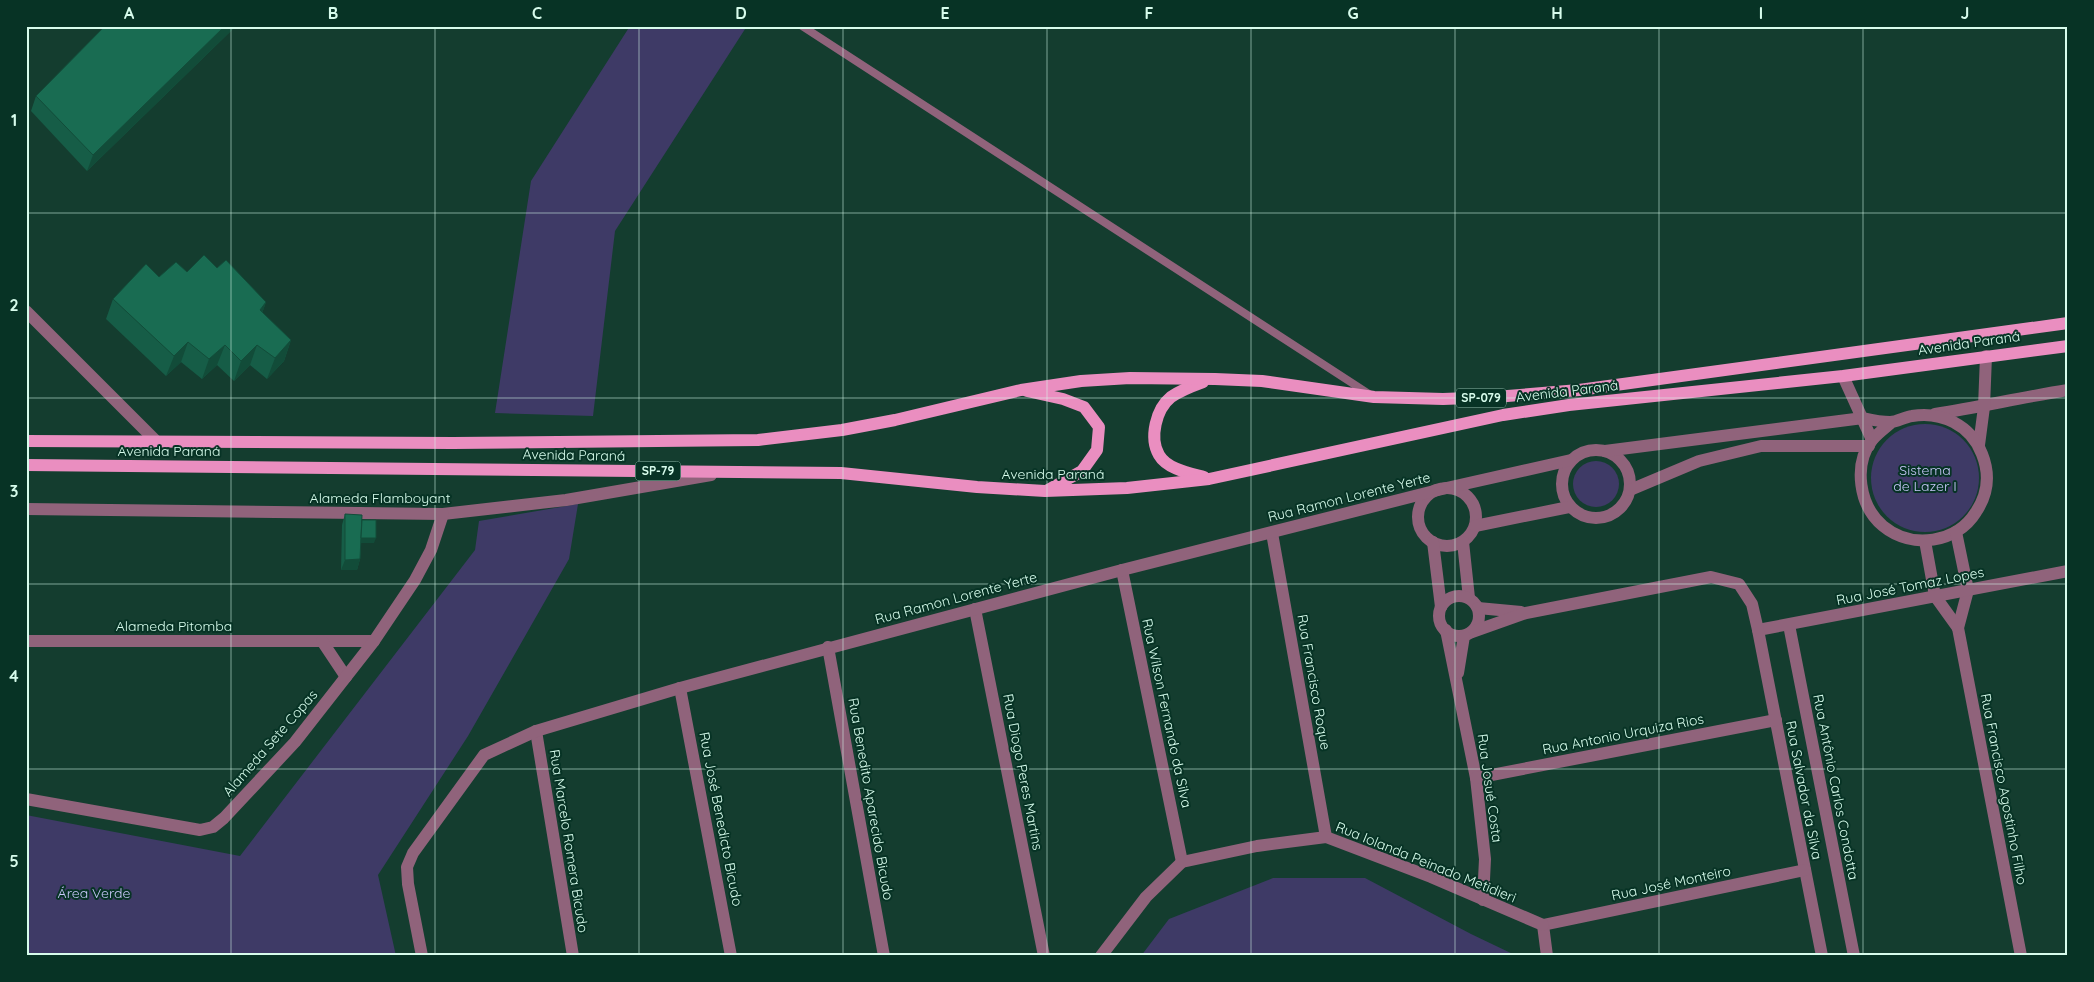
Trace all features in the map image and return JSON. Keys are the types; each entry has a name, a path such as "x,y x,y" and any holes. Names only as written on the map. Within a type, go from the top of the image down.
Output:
{"main road":[{"name":"Avenida Paraná","path":"26,441 453,443 758,440 842,430 895,420 1022,390 1072,382 1130,378 1215,379 1262,381 1374,397 1443,399 1495,397 1579,390 2068,323"},
{"name":"Avenida Paraná","path":"26,465 841,473 977,487 1045,491 1127,488 1209,479 1287,464 1393,438 1503,415 1569,405 1843,376 2068,346"},
{"path":"1209,479 1174,468 1159,456 1154,436 1158,416 1170,398 1189,386 1215,379"},
{"path":"1022,390 1084,407 1098,427 1097,450 1082,471 1045,491"}],"street":[{"path":"26,311 157,442"},
{"path":"1979,445 1984,406 1986,356"},
{"path":"1843,376 1864,418 1870,443"},
{"path":"1604,451 1614,455 1625,466 1630,480 1630,490 1623,505 1610,516 1599,519 1588,518 1578,514 1569,506 1564,498 1562,483 1565,468 1571,460 1581,453 1593,450 1604,451 1864,418 1892,422 1911,416 1984,406 2009,399 2068,390"},
{"path":"1892,422 1870,443 1861,466 1861,488 1868,509 1883,526 1903,537 1925,541 1946,537 1956,532 1972,519 1982,502 1987,483 1986,463 1979,445 1966,430 1950,419 1931,414"},
{"path":"1630,490 1699,462 1761,446 1870,443"},
{"name":"Rua Ramon Lorente Yerte","path":"422,956 408,884 407,867 413,853 484,755 536,731 680,688 828,647 1122,570 1442,489 1571,460"},
{"name":"Alameda Flamboyant","path":"26,509 443,514 566,500 730,472"},
{"path":"1442,489 1452,489 1461,492 1469,498 1476,516 1475,526 1463,542 1448,546 1433,542 1425,536 1420,528 1418,518 1420,508 1428,496 1442,489"},
{"path":"1475,526 1569,506"},
{"name":"Alameda Sete Copas","path":"26,799 200,830 212,827 224,818 295,742 374,641 415,580 431,550 443,514"},
{"name":"Rua Francisco Agostinho Filho","path":"1956,532 1968,590 1958,628"},
{"name":"Rua Francisco Roque","path":"1272,533 1326,837"},
{"name":"Rua Francisco Agostinho Filho","path":"1925,541 1935,596 1958,628 2020,956"},
{"path":"1433,542 1441,607 1439,620 1446,630 1457,636 1468,634 1526,613 1711,577 1739,584 1752,604 1758,630"},
{"path":"1463,542 1469,598 1478,608 1479,621 1468,634"},
{"name":"Rua Wilson Fernando da Silva","path":"1122,570 1182,862"},
{"name":"Rua José Tomaz Lopes","path":"1758,630 2068,571"},
{"path":"1441,607 1445,602 1456,596 1469,598"},
{"path":"1478,608 1526,613"},
{"name":"Rua Diogo Peres Martins","path":"975,609 1044,956"},
{"name":"Rua Antônio Carlos Condotta","path":"1789,625 1854,956"},
{"name":"Rua Josué Costa","path":"1446,630 1476,778 1485,859 1483,900"},
{"name":"Rua Salvador da Silva","path":"1758,630 1822,956"},
{"name":"Rua Josué Costa","path":"1457,680 1468,634"},
{"name":"Alameda Pitomba","path":"26,641 374,641"},
{"path":"322,641 346,677"},
{"name":"Rua Benedito Aparecido Bicudo","path":"828,647 884,956"},
{"name":"Rua José Benedicto Bicudo","path":"680,688 731,956"},
{"name":"Rua Antonio Urquiza Rios","path":"1476,778 1776,720"},
{"name":"Rua Marcelo Romera Bicudo","path":"536,731 573,956"},
{"name":"Rua Iolanda Peinado Metidieri","path":"1182,862 1257,846 1326,837 1431,877 1543,925"},
{"path":"1101,954 1146,897 1182,862"},
{"name":"Rua José Monteiro","path":"1543,925 1805,870"},
{"path":"1543,925 1547,956"},
{"name":"Rua Diogo Peres Martins","path":"1041,941 1052,956"}],"lane":[{"path":"802,26 1374,397"}],"green space":[{"path":"630,26 747,26 615,231 593,416 495,413 531,181"},
{"name":"Sistema de Lazer I","path":"1925,424 1946,428 1963,440 1975,457 1979,478 1975,499 1963,516 1946,528 1925,532 1904,528 1887,516 1875,499 1871,478 1875,457 1887,440 1904,428"},
{"path":"1591,461 1601,461 1613,467 1618,475 1618,493 1613,501 1605,506 1591,507 1583,504 1576,497 1573,489 1573,479 1576,471 1583,464"},
{"name":"Área Verde","path":"578,504 569,559 468,736 378,875 396,956 26,956 26,815 240,856 475,550 479,521"},
{"path":"1273,878 1365,878 1517,956 1141,956 1169,919"}],"building":[{"path":"105,26 225,26 93,155 36,96"},
{"path":"204,255 217,268 226,260 266,302 260,310 291,340 275,358 257,345 241,361 225,345 209,359 188,342 174,356 113,299 146,264 159,277 176,262 187,272"},
{"path":"345,514 362,515 360,559 345,560"},
{"path":"362,520 376,520 376,538 361,538"}]}
